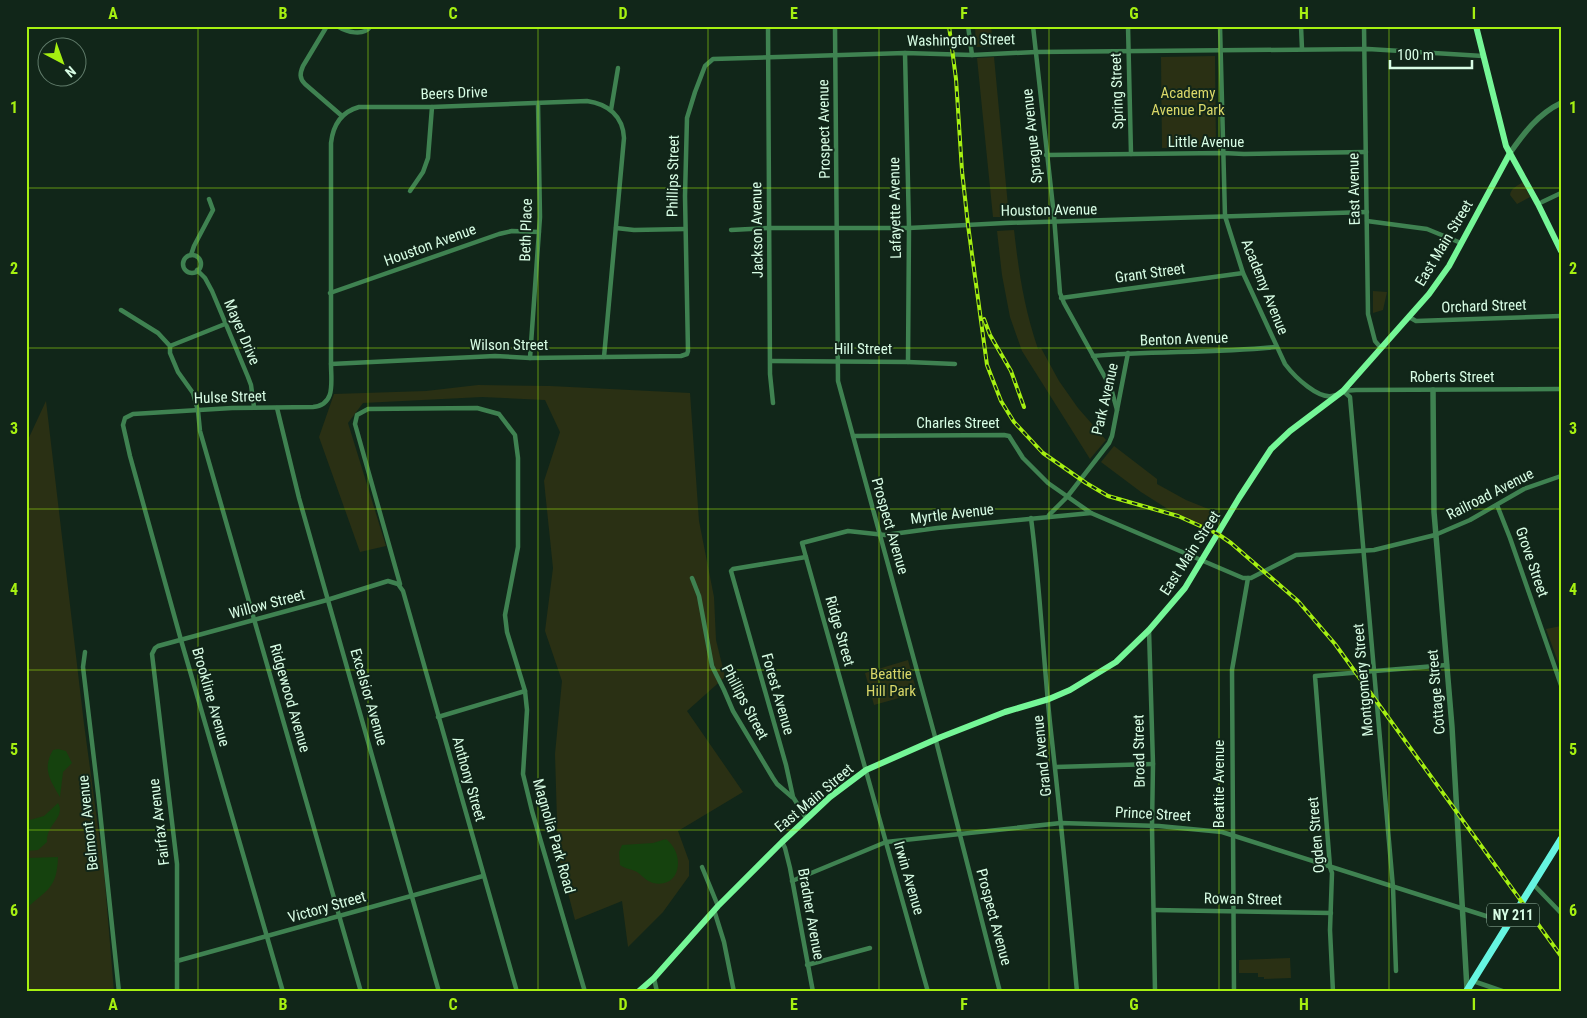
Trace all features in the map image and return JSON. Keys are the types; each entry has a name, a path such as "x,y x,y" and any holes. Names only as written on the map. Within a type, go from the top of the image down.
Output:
{"main road":[{"path":"1476,26 1506,146 1538,204 1561,252"},
{"name":"East Main Street","path":"638,992 654,978 716,908 806,818 866,770 936,739 1005,712 1049,699 1084,683 1116,662 1149,630 1185,588 1271,449 1290,431 1343,391 1409,318 1434,287 1449,266 1510,154"},
{"name":"NY 211","path":"1467,991 1561,840"}],"street":[{"path":"327,26 303,66 300,78 342,116 332,130 331,143 331,364"},
{"path":"337,26 346,31 353,32 364,32 371,26"},
{"name":"Jackson Avenue","path":"768,26 770,374 773,403"},
{"name":"Prospect Avenue","path":"835,26 838,381 936,739 1000,992"},
{"path":"968,26 972,55"},
{"name":"Sprague Avenue","path":"1033,26 1061,298 1111,388 1117,410"},
{"name":"Spring Street","path":"1128,26 1131,154"},
{"name":"Academy Avenue","path":"1220,26 1225,216 1243,273 1276,347 1293,375 1323,396 1331,397 1343,391"},
{"path":"1301,26 1302,49"},
{"name":"East Avenue","path":"1364,26 1369,321 1375,341 1381,348"},
{"name":"Washington Street","path":"768,56 905,53 972,55 1036,52 1302,49 1364,49 1483,56"},
{"name":"Lafayette Avenue","path":"905,53 909,228 908,362"},
{"name":"Phillips Street","path":"686,354 688,351 685,147 687,118 694,92 710,60 717,58 768,56"},
{"path":"604,357 624,134 620,122 611,110 618,68"},
{"name":"Beers Drive","path":"342,116 349,110 359,107 432,107 538,103 588,102 600,104 611,110"},
{"name":"Beth Place","path":"530,358 539,232 538,103"},
{"path":"1510,154 1538,117 1561,103"},
{"path":"410,191 423,172 428,158 432,107"},
{"name":"Little Avenue","path":"1046,155 1366,152"},
{"path":"1542,202 1561,193"},
{"name":"Mayer Drive","path":"198,270 190,272 184,267 184,259 191,255 213,210 209,199"},
{"name":"Houston Avenue","path":"731,230 838,227 909,228 1367,212"},
{"path":"1367,221 1427,229 1461,243"},
{"path":"616,228 634,230 685,229"},
{"name":"Houston Avenue","path":"330,293 499,234 512,231 539,232"},
{"name":"Mayer Drive","path":"191,255 196,256 200,260 198,270"},
{"name":"Mayer Drive","path":"198,270 212,291 251,385 254,407"},
{"name":"Grant Street","path":"1061,298 1243,273"},
{"path":"121,310 158,333 170,346 225,324"},
{"name":"Orchard Street","path":"1409,318 1416,320 1561,316"},
{"name":"Ridgewood Avenue","path":"170,346 170,354 178,372 193,393 198,411 200,431 361,992"},
{"name":"Benton Avenue","path":"1093,356 1128,353 1250,350 1276,347"},
{"name":"Park Avenue","path":"1067,497 1109,443 1112,436 1128,353"},
{"name":"Wilson Street","path":"331,364 495,356 530,358 681,356 686,354"},
{"name":"Hill Street","path":"771,361 956,364"},
{"name":"Hulse Street","path":"133,414 254,407 322,406 326,404 331,393 331,364"},
{"name":"Roberts Street","path":"1343,391 1561,389"},
{"name":"Cottage Street","path":"1433,390 1435,535 1458,813 1467,991"},
{"name":"Montgomery Street","path":"1343,391 1350,397 1393,887 1396,971"},
{"name":"Excelsior Avenue","path":"277,408 327,600 440,992"},
{"name":"Magnolia Park Road","path":"400,586 355,424 357,415 368,409 457,408 477,408 499,414 515,435 518,458 518,547 505,615 525,691 527,710 523,774 585,992"},
{"name":"Brookline Avenue","path":"133,414 125,418 123,425 181,640 283,992"},
{"name":"Charles Street","path":"853,436 1009,436 1023,458 1036,472 1067,497"},
{"name":"Railroad Avenue","path":"1248,578 1296,555 1364,551 1395,546 1435,535 1470,520 1524,489 1561,476"},
{"path":"1049,516 1067,497 1091,513 1243,578 1248,578"},
{"name":"Grove Street","path":"1497,505 1561,685"},
{"name":"Myrtle Avenue","path":"806,557 802,543 848,531 885,536 937,528 1091,513"},
{"name":"Grand Avenue","path":"1031,518 1038,568 1077,992"},
{"name":"Forest Avenue","path":"806,557 733,569 732,574 786,765 793,798 806,818"},
{"name":"Ridge Street","path":"806,557 866,770"},
{"name":"Phillips Street","path":"692,578 699,596 712,666 733,711 773,778 793,798"},
{"name":"Beattie Avenue","path":"1234,992 1232,670 1248,578"},
{"name":"Willow Street","path":"154,650 158,646 327,600 388,580 400,586"},
{"name":"Anthony Street","path":"400,586 517,992"},
{"name":"Broad Street","path":"1149,630 1153,764 1152,826 1155,992"},
{"name":"Fairfax Avenue","path":"154,650 152,654 154,673 177,864 177,992"},
{"name":"Belmont Avenue","path":"84,652 82,667 98,793 119,992"},
{"path":"1374,672 1447,665"},
{"name":"Ogden Street","path":"1334,992 1331,962 1332,872 1330,867 1315,676 1374,672"},
{"path":"438,717 525,691"},
{"path":"1056,767 1153,764"},
{"name":"Irwin Avenue","path":"866,770 928,992"},
{"name":"Prince Street","path":"792,881 886,842 1061,823 1152,826 1222,832 1508,923"},
{"name":"Bradner Avenue","path":"782,842 792,881 813,992"},
{"path":"702,867 716,908 734,992"},
{"name":"Victory Street","path":"177,961 483,876"},
{"path":"1534,884 1561,913"},
{"name":"Rowan Street","path":"1154,910 1331,913"},
{"path":"807,965 870,948"},
{"path":"654,978 657,992"},
{"path":"1474,981 1505,992"}],"green space":[{"path":"975,26 991,26 993,46 976,47"},
{"name":"Academy Avenue Park","path":"1215,56 1216,147 1162,148 1161,57"},
{"path":"994,57 1009,217 993,217 977,58"},
{"path":"1523,182 1530,197 1517,204 1510,195 1515,187"},
{"path":"1014,230 1023,290 1038,349 1041,348 1059,381 1078,408 1106,440 1090,459 1022,351 1010,317 1002,275 997,231"},
{"path":"1373,291 1387,292 1383,310 1373,313"},
{"path":"478,385 550,386 690,393 699,521 714,597 716,640 725,677 687,711 743,792 678,831 689,861 689,876 663,912 628,947 622,901 575,920 558,854 555,754 562,681 545,631 553,568 544,481 560,432 545,400 482,397 363,403 348,423 386,546 360,552 319,437 334,394 426,391"},
{"path":"46,401 84,724 104,871 114,992 26,992 26,444"},
{"path":"1114,446 1157,479 1157,484 1186,500 1221,514 1212,530 1174,513 1141,492 1101,462"},
{"path":"1561,626 1561,670 1546,629"},
{"name":"Beattie Hill Park","path":"908,660 917,693 874,705 865,673"},
{"path":"1290,958 1291,978 1264,979 1264,977 1258,977 1258,973 1239,973 1239,960"}],"shaded area":[{"path":"53,750 66,751 72,763 63,772 60,797 50,780 48,769 48,763"},
{"path":"58,803 60,807 59,815 47,836 47,842 38,850 26,851 26,821 44,816"},
{"path":"666,839 672,845 678,861 678,868 670,881 653,883 637,872 620,865 619,852 622,845 653,843"},
{"path":"58,857 56,876 50,888 26,909 26,858"}],"railway":[{"path":"949,26 956,79 962,171 968,225 987,365 1001,401 1014,422 1043,453 1108,496 1178,516 1218,534 1298,601 1335,644 1561,956"},
{"path":"984,319 990,335 1011,371 1024,407"}]}
